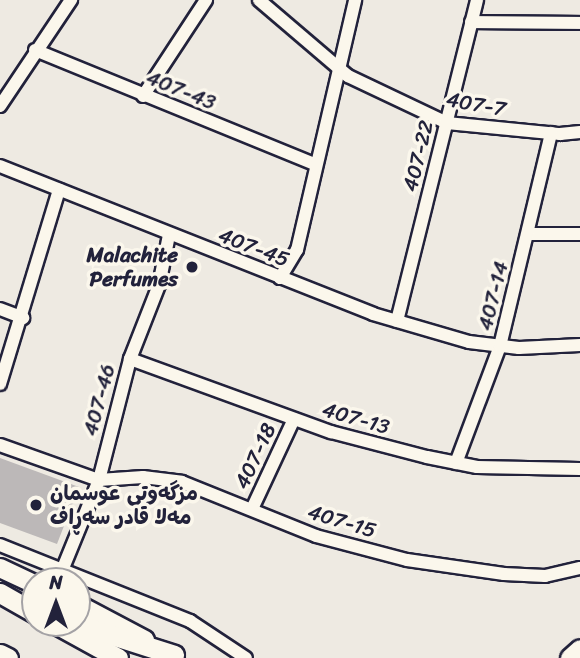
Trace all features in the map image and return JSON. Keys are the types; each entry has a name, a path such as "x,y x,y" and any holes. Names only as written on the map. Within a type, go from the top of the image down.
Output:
{"main road":[{"path":"0,568 21,578"},
{"path":"0,593 21,604"},
{"path":"91,611 177,656"},
{"path":"91,628 177,656"},
{"path":"80,637 118,658"},
{"path":"570,658 580,649"},
{"path":"0,654 8,658"}],"street":[{"path":"0,106 71,0"},
{"path":"143,96 206,0"},
{"name":"407-7","path":"259,0 336,66 447,122 551,133 580,132"},
{"path":"280,278 297,250 336,66 355,0"},
{"name":"407-22","path":"397,321 477,0"},
{"path":"471,22 579,21"},
{"name":"407-43","path":"35,50 314,164"},
{"name":"407-14","path":"456,463 500,346 551,133"},
{"name":"407-45","path":"0,166 280,278 397,321 500,346 580,345"},
{"path":"0,384 23,318 59,190"},
{"name":"407-46","path":"63,567 99,480 130,359 159,285 169,234"},
{"path":"528,234 580,234"},
{"path":"0,309 23,318"},
{"name":"407-13","path":"130,359 294,419 456,463 523,470 580,469"},
{"name":"407-18","path":"252,509 294,419"},
{"path":"0,445 99,480"},
{"name":"407-15","path":"99,480 143,477 182,482 316,536 407,560 504,574 545,576 580,568"},
{"path":"0,545 48,567"},
{"path":"91,584 190,621 246,658"}],"building":[{"name":"مزگەوتی عوسمان مەلا قادر سەڕاف","path":"0,458 79,487 57,544 0,523"}],"place":[{"name":"Malachite Perfumes","path":"192,267"},
{"name":"مزگەوتی عوسمان مەلا قادر سەڕاف","path":"36,505"}]}
